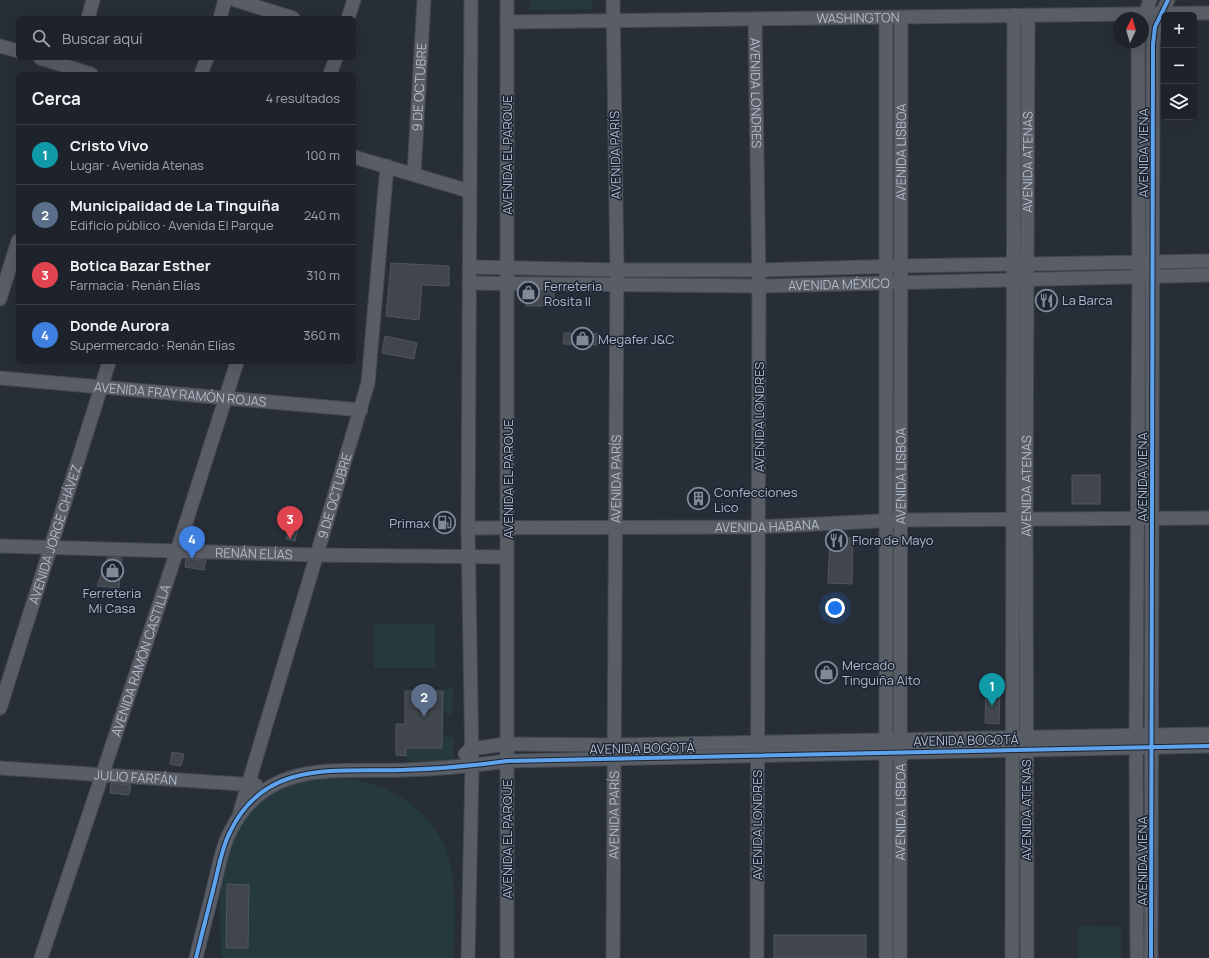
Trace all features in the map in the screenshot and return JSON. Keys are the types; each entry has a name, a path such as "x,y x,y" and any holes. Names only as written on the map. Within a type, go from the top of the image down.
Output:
{"street":[{"path":"89,16 93,0"},
{"path":"221,16 225,0"},
{"path":"235,0 287,16"},
{"path":"349,16 354,0"},
{"name":"9 DE OCTUBRE","path":"414,174 424,0"},
{"path":"468,958 472,766 470,749 468,556 471,0"},
{"name":"AVENIDA EL PARQUE","path":"507,0 507,557 511,744 507,761 507,958"},
{"name":"AVENIDA PARÍS","path":"613,0 617,270 614,528 613,958"},
{"path":"1146,12 1150,0"},
{"name":"AVENIDA VIENA","path":"1163,12 1168,0"},
{"name":"WASHINGTON","path":"1149,16 1161,13"},
{"name":"WASHINGTON","path":"1197,13 1209,13"},
{"name":"WASHINGTON","path":"507,22 613,22 1014,15 1113,16"},
{"name":"AVENIDA ATENAS","path":"1012,958 1012,264 1014,15"},
{"name":"AVENIDA ATENAS","path":"1027,958 1026,518 1028,15"},
{"name":"AVENIDA VIENA","path":"1151,958 1153,44 1155,27 1161,16"},
{"name":"AVENIDA LISBOA","path":"886,18 886,266 893,520 893,746 900,958"},
{"name":"AVENIDA LISBOA","path":"893,520 901,282 901,18"},
{"name":"AVENIDA LONDRES","path":"755,20 760,286 756,958"},
{"path":"0,46 16,50"},
{"name":"AVENIDA VIENA","path":"1137,958 1136,740 1139,278 1138,48"},
{"path":"47,60 86,72"},
{"path":"202,72 206,60"},
{"path":"331,72 335,60"},
{"path":"356,157 469,191"},
{"name":"9 DE OCTUBRE","path":"238,817 368,383 387,166"},
{"path":"0,299 16,247"},
{"name":"AVENIDA MÉXICO","path":"469,267 617,270 759,270 1027,263 1152,263 1209,261"},
{"name":"AVENIDA MÉXICO","path":"469,283 617,286 760,286 901,282 1027,281 1209,275"},
{"name":"AVENIDA JORGE CHÁVEZ","path":"0,708 108,364"},
{"name":"AVENIDA RAMÓN CASTILLA","path":"41,958 177,551 236,364"},
{"name":"AVENIDA FRAY RAMÓN ROJAS","path":"0,378 102,386 225,400 361,410"},
{"name":"AVENIDA HABANA","path":"468,528 759,527 893,520 1012,518 1209,518"},
{"name":"RENÁN ELÍAS","path":"0,546 52,546 316,555 507,557"},
{"name":"AVENIDA BOGOTÁ","path":"196,958 219,865 229,834 238,817 253,799 271,786 294,776 320,771 450,768 507,761 614,758 758,749 1152,740 1209,734"},
{"name":"AVENIDA BOGOTÁ","path":"1152,740 1209,746"},
{"name":"AVENIDA BOGOTÁ","path":"470,749 511,744 758,749"},
{"name":"AVENIDA LISBOA","path":"886,958 893,746"},
{"path":"450,768 470,749"},
{"name":"JULIO FARFÁN","path":"0,768 102,776 271,786"}],"green space":[{"path":"530,0 592,0 592,9 530,10"},
{"path":"374,624 435,624 435,668 374,668"},
{"path":"453,688 452,716 443,710 443,691"},
{"path":"443,736 453,738 455,763 407,761 406,748 442,748"},
{"path":"328,778 349,779 370,783 390,791 408,802 424,815 437,832 446,851 454,883 454,958 221,958 221,883 226,858 231,843 238,830 256,807 267,797 280,789 298,782"},
{"path":"1078,926 1121,927 1121,958 1078,958"}],"building":[{"path":"391,263 449,266 449,286 422,285 419,320 386,316"},
{"name":"La Barca","path":"1042,291 1054,291 1054,307 1039,307 1038,294"},
{"path":"526,292 554,292 554,306 526,306"},
{"name":"Megafer J&C","path":"564,333 600,334 600,345 563,344"},
{"path":"385,336 417,343 414,359 382,353"},
{"path":"1072,475 1100,475 1100,504 1072,504"},
{"path":"292,514 301,516 295,541 286,539"},
{"path":"830,537 853,538 852,584 828,583"},
{"name":"Ferreteria Mi Casa","path":"108,557 122,558 119,588 97,586"},
{"path":"186,559 206,560 204,570 185,567"},
{"path":"986,688 1000,689 999,724 985,723"},
{"path":"405,691 443,691 442,748 406,748 406,756 396,755 396,724 405,724"},
{"path":"172,752 184,754 181,766 170,764"},
{"path":"111,783 131,785 129,795 110,793"},
{"path":"227,884 249,885 248,948 226,948"},
{"path":"774,935 866,935 866,958 774,958"}],"cycle path":[{"path":"1151,958 1153,44 1155,27 1168,0"},
{"path":"196,958 221,857 230,832 245,808 262,792 282,781 304,774 327,771 441,768 507,761 1209,746"}],"place":[{"name":"Ferreteria Rosita II","path":"529,293"},
{"name":"La Barca","path":"1046,300"},
{"name":"Megafer J&C","path":"582,339"},
{"name":"Confecciones Lico","path":"699,499"},
{"name":"Primax","path":"445,523"},
{"name":"Botica Bazar Esther","path":"290,539"},
{"name":"Flora de Mayo","path":"836,540"},
{"name":"Donde Aurora","path":"192,559"},
{"name":"Ferreteria Mi Casa","path":"112,571"},
{"name":"Mercado Tinguiña Alto","path":"826,672"},
{"name":"Cristo Vivo","path":"992,706"},
{"name":"Municipalidad de La Tinguiña","path":"424,717"}]}
